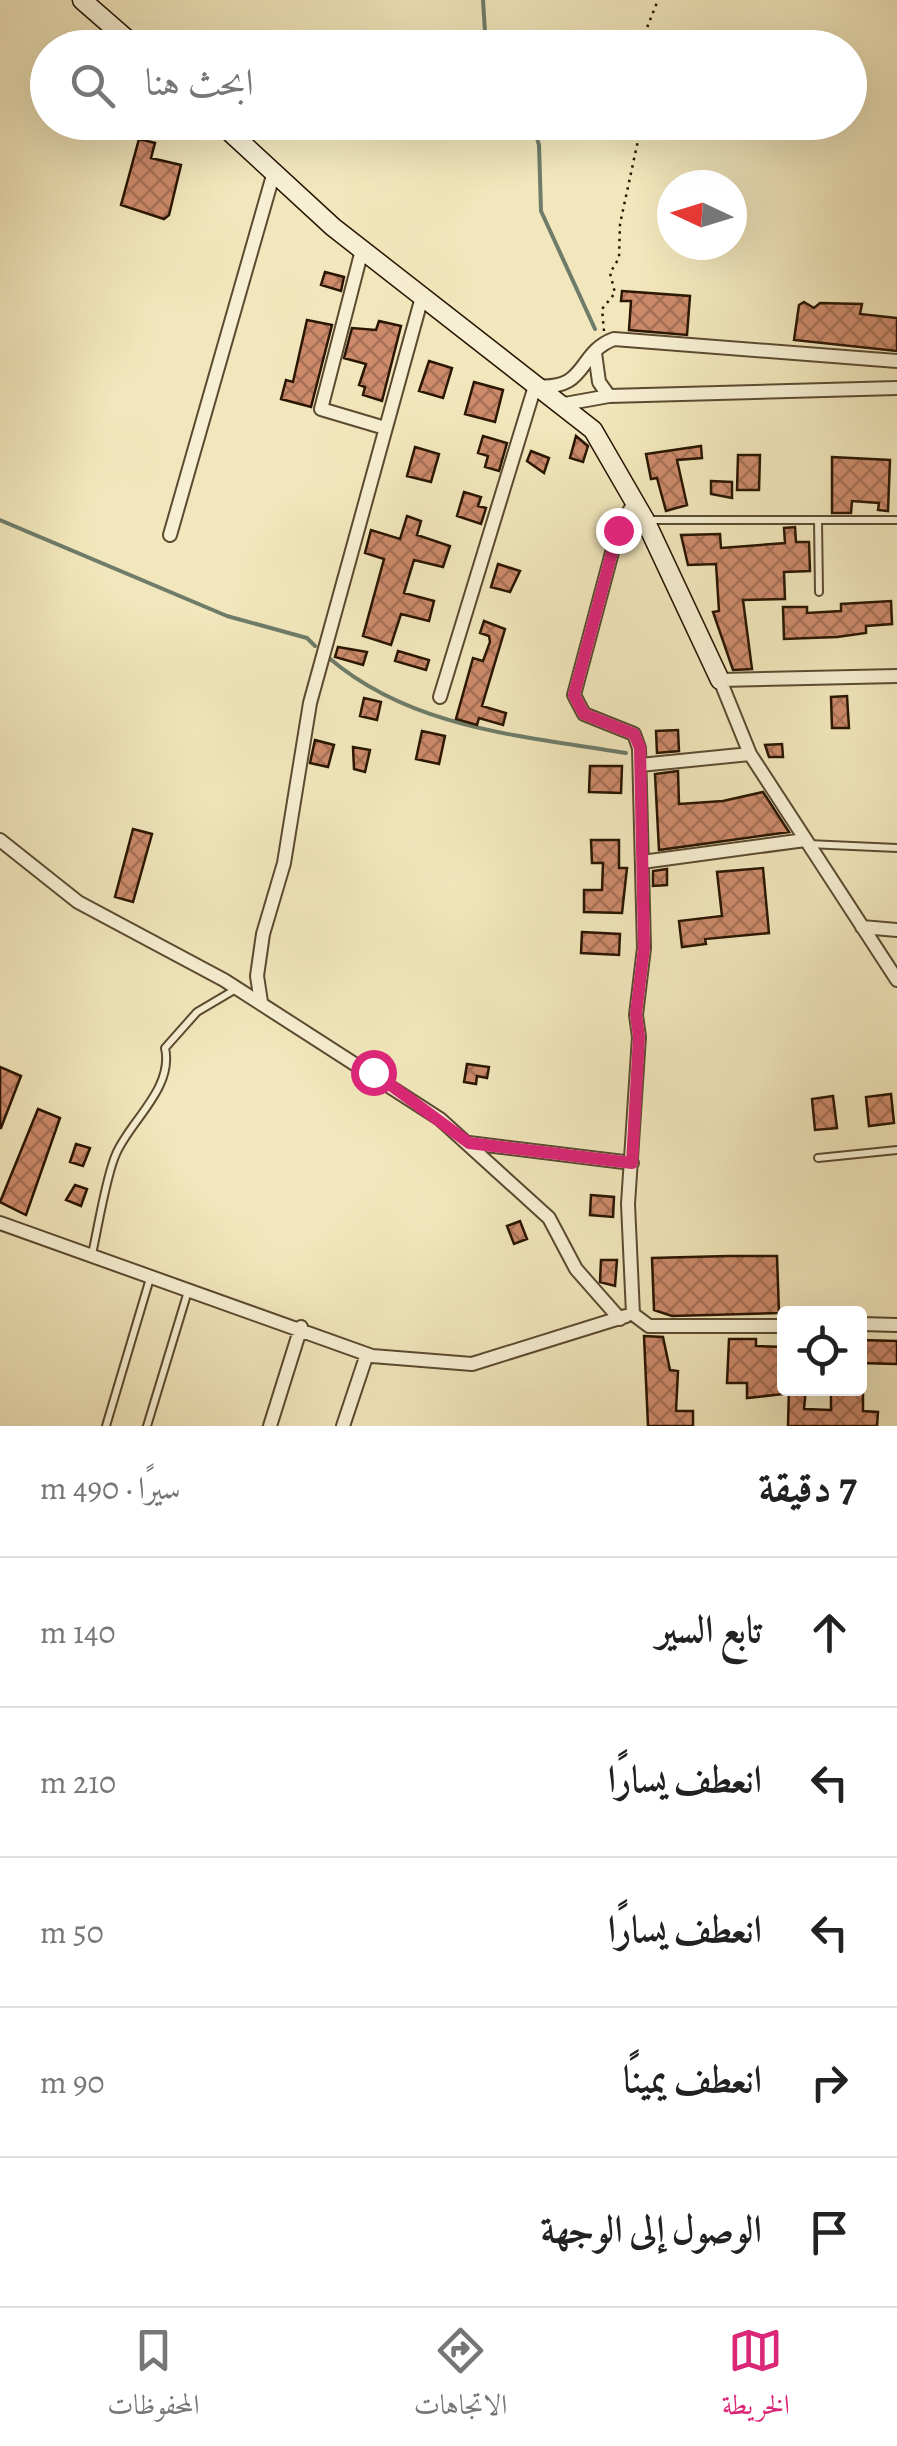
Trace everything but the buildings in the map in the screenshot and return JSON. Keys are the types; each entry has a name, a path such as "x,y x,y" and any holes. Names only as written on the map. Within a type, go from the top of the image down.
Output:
{"street":[{"path":"82,0 116,30"},
{"path":"239,140 362,250 593,430 646,520 750,754 897,980"},
{"path":"170,535 274,172"},
{"path":"362,250 321,410 385,428"},
{"path":"261,1002 257,976 263,934 284,863 310,703 422,297"},
{"path":"534,386 552,387 570,381 600,347 625,340 897,361"},
{"path":"600,347 596,373 609,396"},
{"path":"440,697 534,386"},
{"path":"560,406 609,396 897,388"},
{"path":"626,1317 639,1037 636,1014 644,948 640,765 634,734 584,714 574,695 618,530 634,502"},
{"path":"720,680 897,676"},
{"path":"640,765 750,754"},
{"path":"0,840 78,902 261,1002 373,1072 469,1143 549,1218 576,1268 626,1317 649,1326 777,1326"},
{"path":"642,862 806,842"},
{"path":"862,927 897,930"},
{"path":"469,1143 632,1163"},
{"path":"0,1223 189,1287 368,1354 472,1364 626,1317"},
{"path":"867,1324 897,1325"},
{"path":"270,1426 301,1327"},
{"path":"344,1426 368,1354"}],"lane":[{"path":"646,520 897,520"},
{"path":"818,520 819,592"},
{"path":"806,842 897,848"},
{"path":"92,1254 116,1154 151,1102 167,1056 165,1048 197,1012 237,988"},
{"path":"818,1158 897,1150"},
{"path":"106,1426 152,1274"},
{"path":"147,1426 189,1287"}],"path":[{"path":"647,30 658,0"},
{"path":"600,347 602,309 615,292 610,273 619,258 620,224 638,140"}],"waterway":[{"path":"483,0 485,30"},
{"path":"537,140 541,211 595,329"},
{"path":"0,520 227,616 307,638 315,646"},
{"path":"329,658 361,682 432,715 509,734 626,753"}],"route":[{"path":"373,1072 469,1143 632,1163 639,1037 636,1014 644,948 640,748 634,734 584,714 576,706 574,695 618,530"}]}
